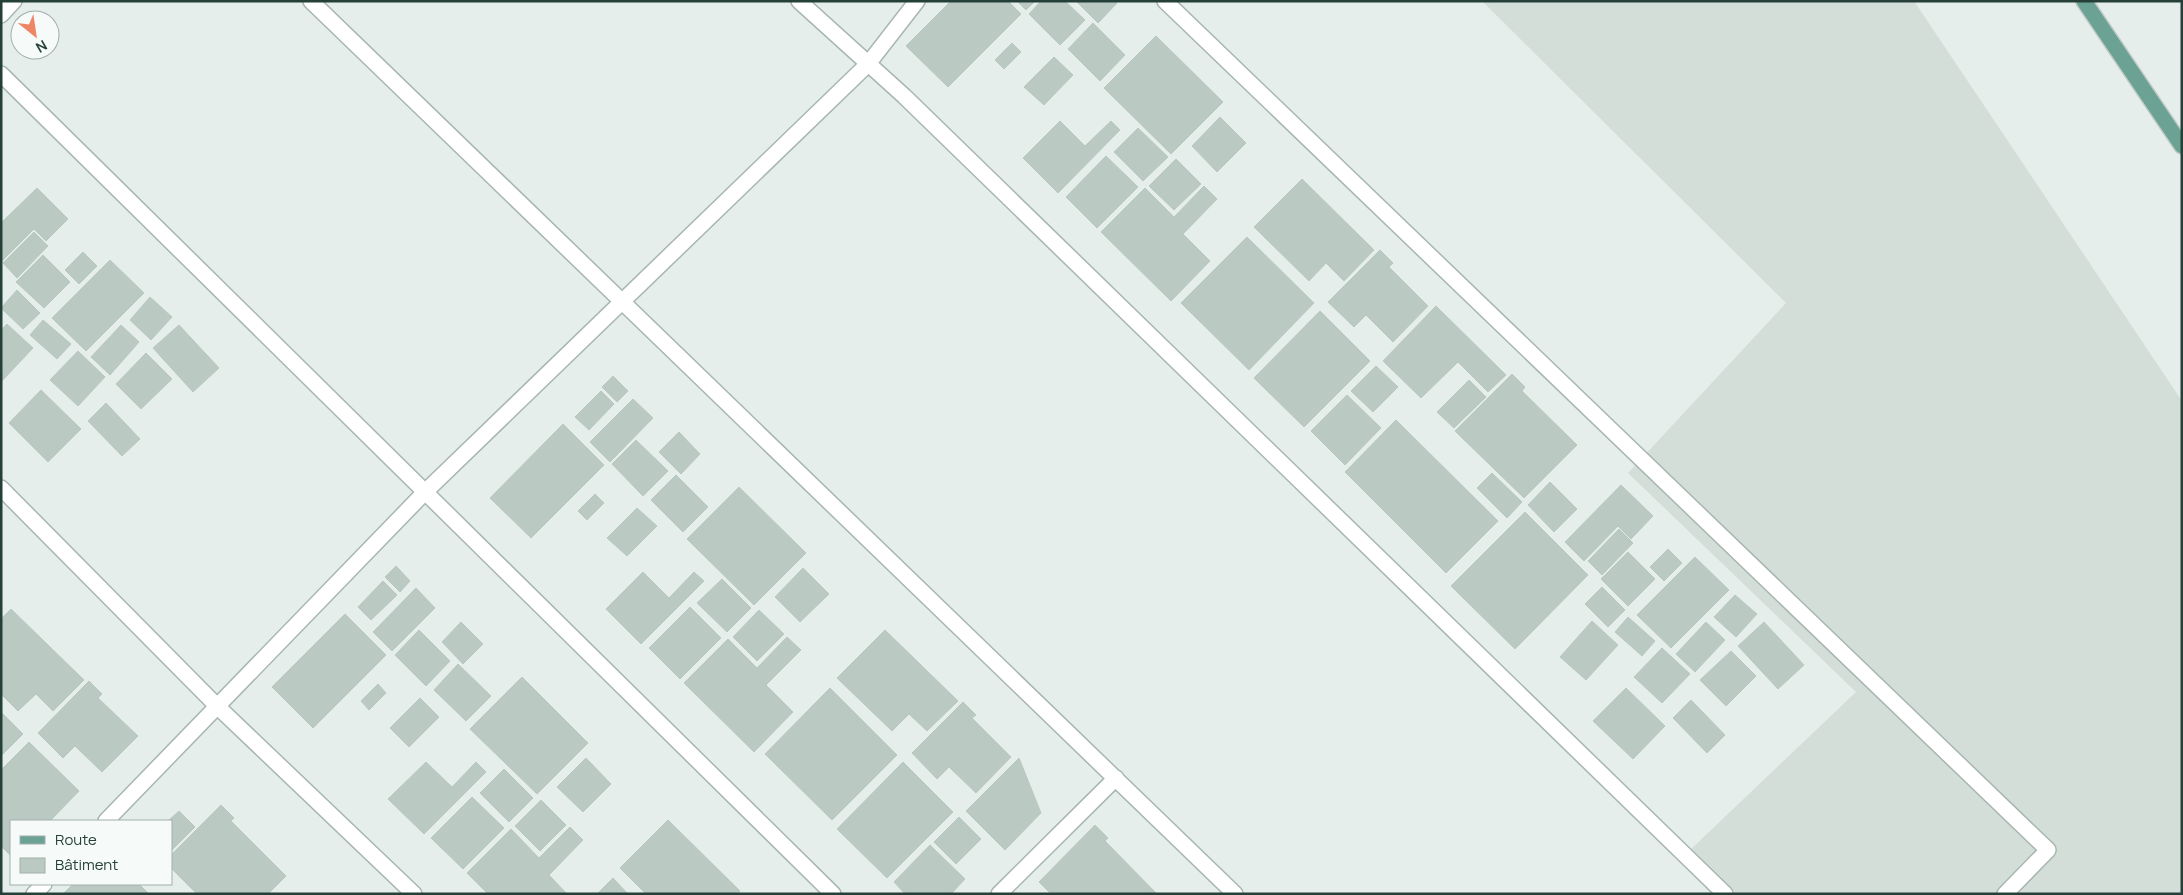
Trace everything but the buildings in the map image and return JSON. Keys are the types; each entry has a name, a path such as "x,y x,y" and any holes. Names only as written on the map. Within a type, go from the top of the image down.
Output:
{"main road":[{"path":"2084,1 2182,146"}],"street":[{"path":"1,15 14,1"},
{"path":"311,1 1235,894"},
{"path":"799,1 912,103 1725,894"},
{"path":"107,820 425,492 868,64 916,1"},
{"path":"1165,1 2048,850 2005,894"},
{"path":"1,74 833,894"},
{"path":"1,488 218,707 414,894"},
{"path":"1000,894 1116,778"},
{"path":"34,894 43,885"}],"shaded area":[{"path":"1482,1 1914,1 2182,401 2182,894 1736,894 1689,851 1856,692 1628,473 1786,303"}]}
